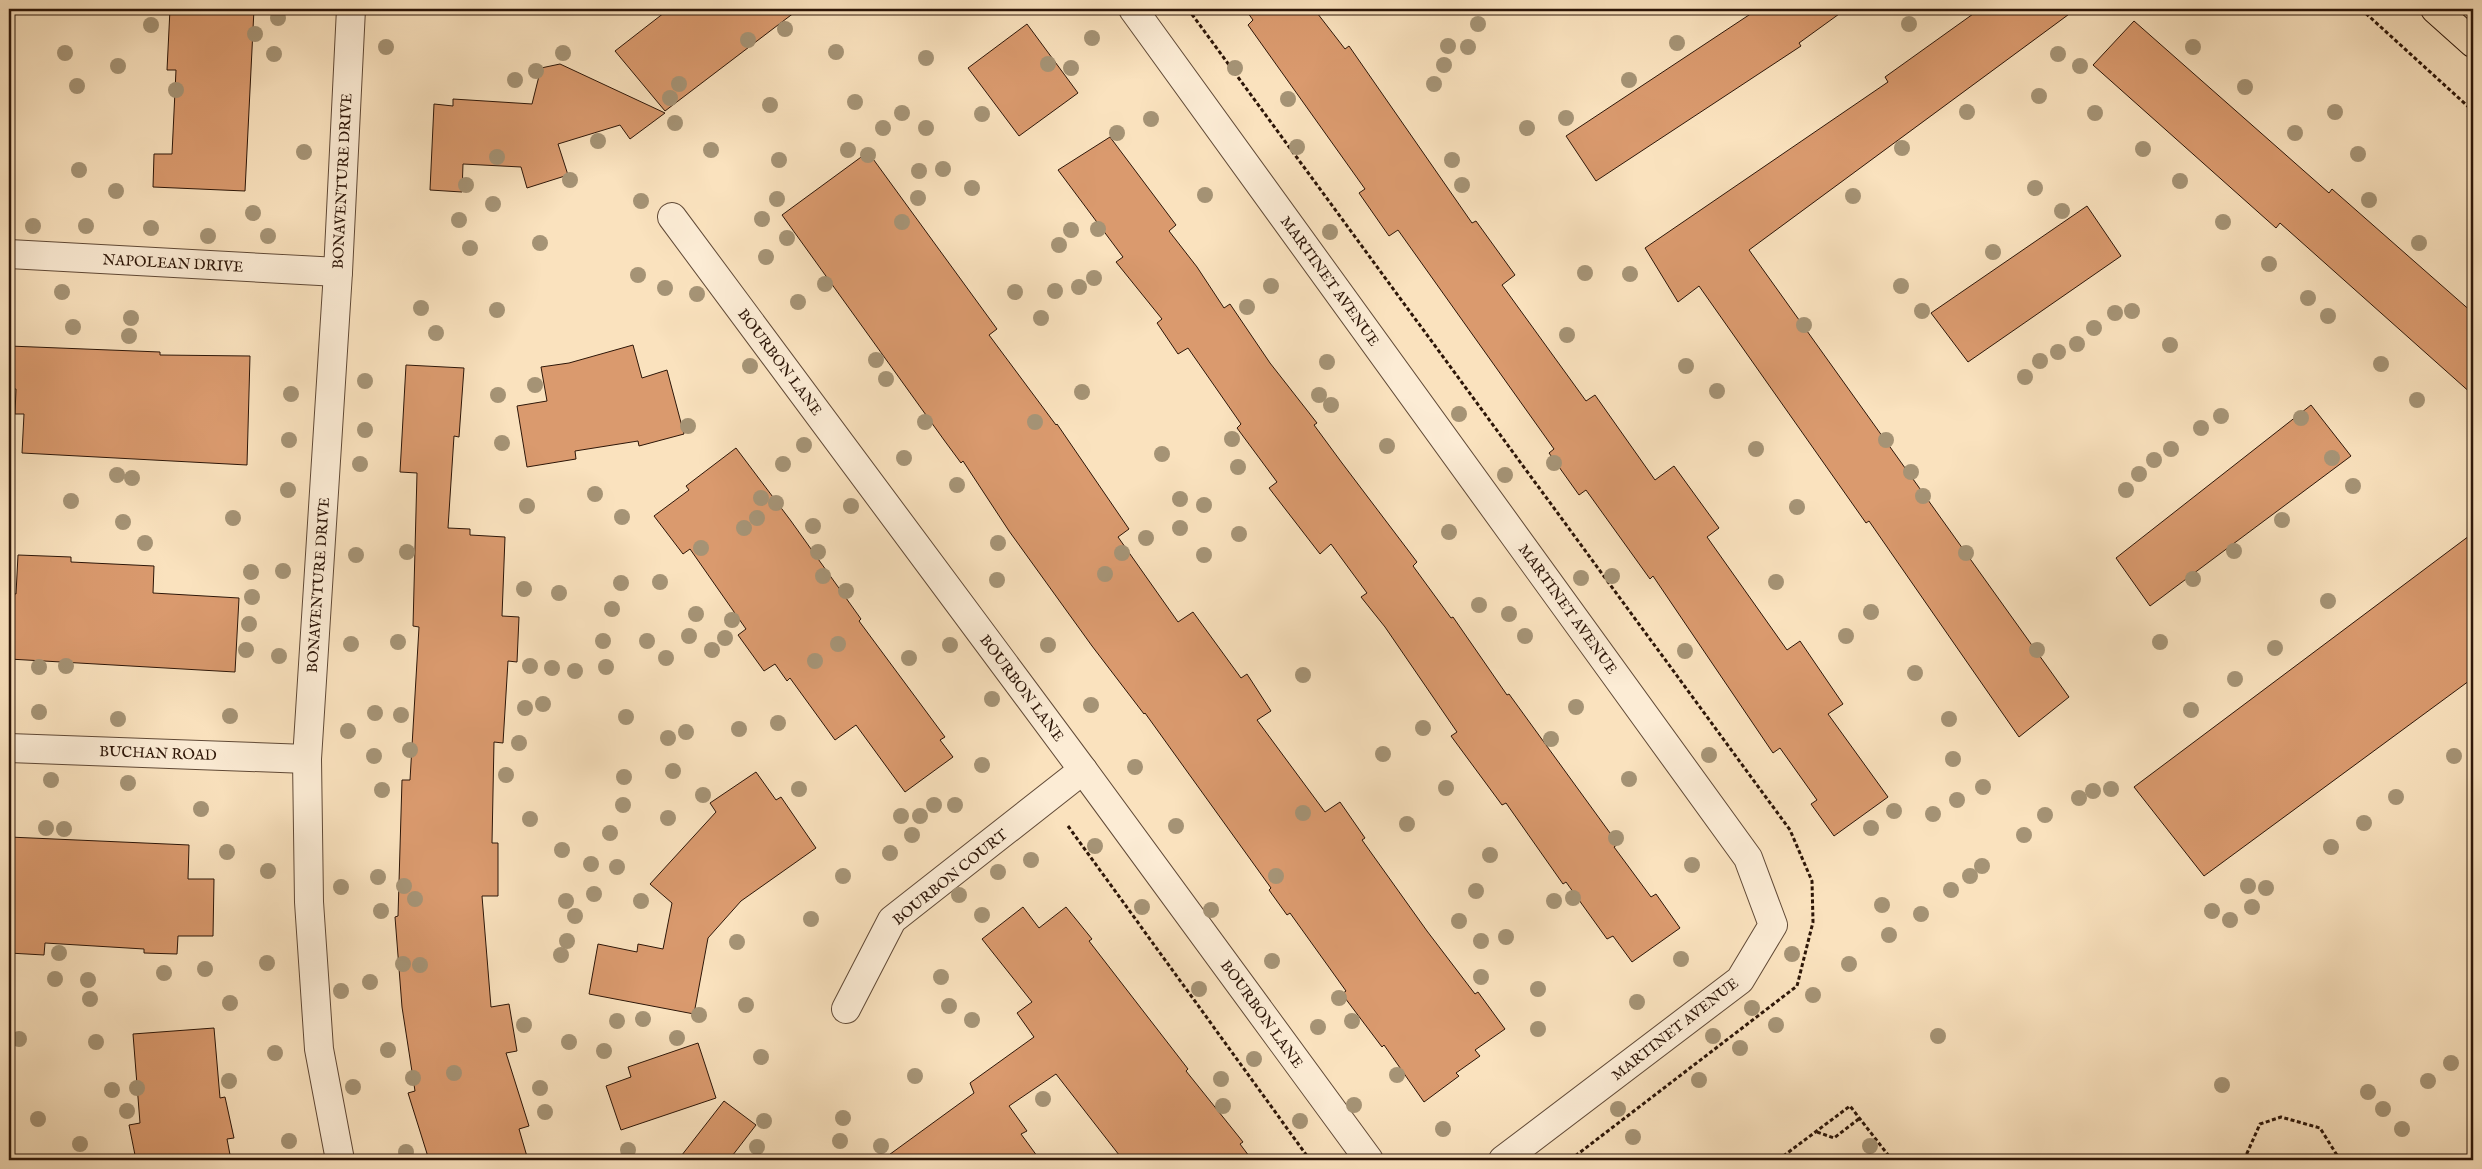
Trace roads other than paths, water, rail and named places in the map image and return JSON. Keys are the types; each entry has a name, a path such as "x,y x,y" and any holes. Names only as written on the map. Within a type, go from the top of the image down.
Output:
{"highway":[{"path":"2435,9 2473,43"}],"street":[{"name":"BONAVENTURE DRIVE","path":"340,1160 319,1049 309,902 307,759 338,272 351,9"},
{"name":"MARTINET AVENUE","path":"1133,9 1748,858 1773,925 1740,980 1503,1160"},
{"name":"BOURBON LANE","path":"672,217 1083,770 1369,1160"},
{"name":"NAPOLEAN DRIVE","path":"9,254 338,272"},
{"name":"BUCHAN ROAD","path":"9,748 307,759"},
{"name":"BOURBON COURT","path":"846,1009 892,920 1083,770"}]}
